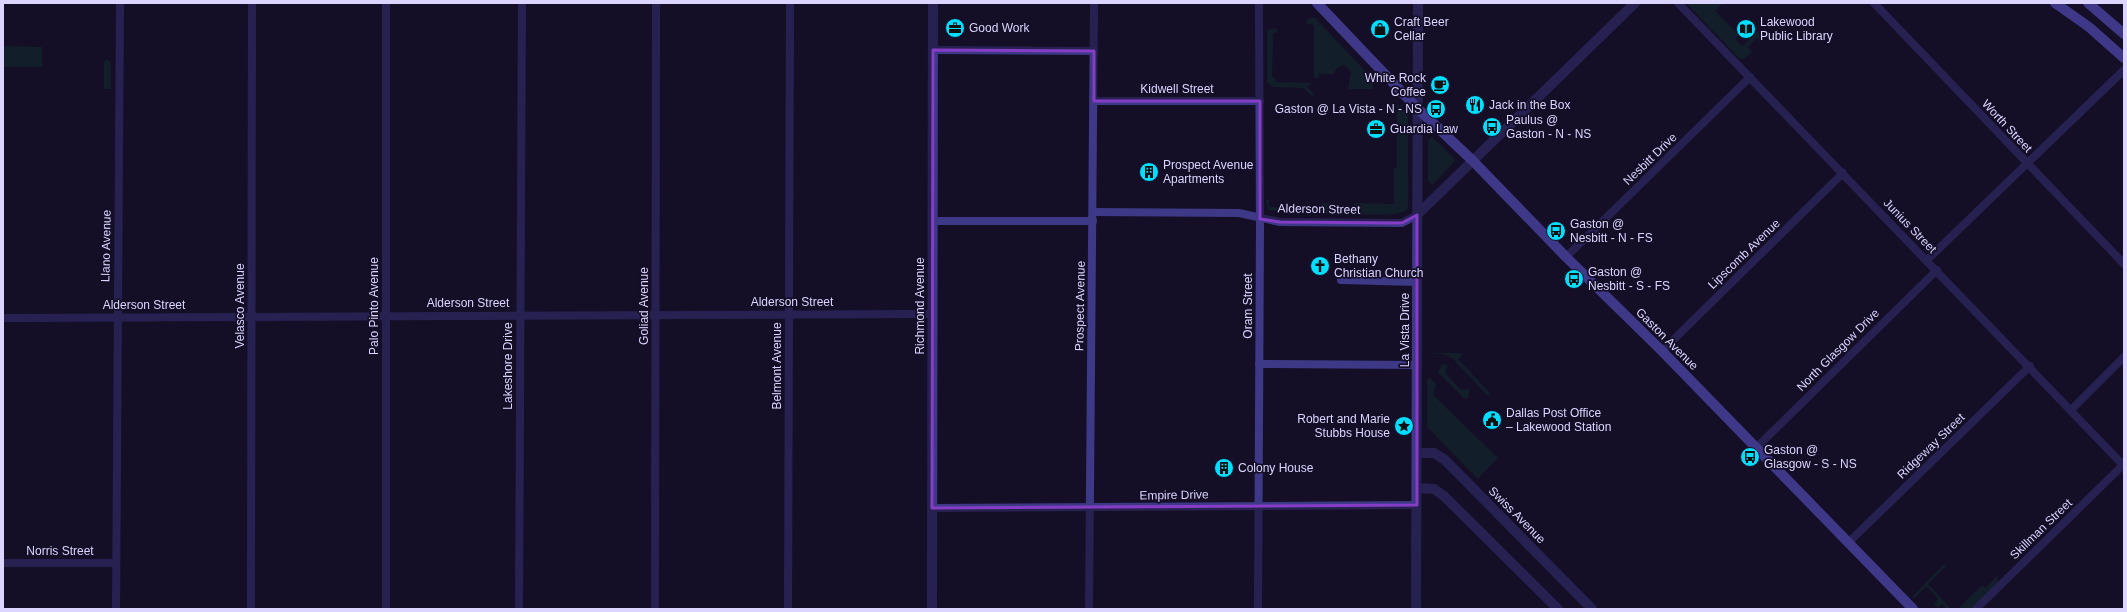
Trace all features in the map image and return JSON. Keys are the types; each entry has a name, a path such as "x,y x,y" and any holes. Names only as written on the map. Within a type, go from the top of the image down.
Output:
{"main road":[{"name":"Gaston Avenue","path":"1317,3 1418,109 1473,161 1566,257 1662,351 1913,609"},
{"path":"2055,3 2090,27 2124,58"},
{"path":"2088,3 2124,34"}],"street":[{"name":"Llano Avenue","path":"116,609 120,3"},
{"name":"Velasco Avenue","path":"251,609 252,3"},
{"name":"Palo Pinto Avenue","path":"386,3 386,609"},
{"name":"Lakeshore Drive","path":"519,609 522,3"},
{"name":"Goliad Avenue","path":"655,609 656,3"},
{"name":"Belmont Avenue","path":"788,609 790,3"},
{"name":"Richmond Avenue","path":"932,609 933,3"},
{"name":"Prospect Avenue","path":"1090,609 1094,3"},
{"name":"Oram Street","path":"1258,609 1260,218 1259,3"},
{"name":"La Vista Drive","path":"1416,609 1418,3"},
{"name":"Alderson Street","path":"1093,212 1239,214 1280,222 1402,223 1417,216 1635,3"},
{"name":"Junius Street","path":"1678,3 2030,366 2124,466"},
{"name":"Worth Street","path":"1874,3 2124,264"},
{"path":"933,50 1094,51"},
{"path":"1927,260 2124,70"},
{"name":"Nesbitt Drive","path":"1566,257 1750,77"},
{"name":"Kidwell Street","path":"1094,101 1260,100"},
{"name":"Lipscomb Avenue","path":"1662,351 1843,173"},
{"path":"933,221 1093,221"},
{"name":"North Glasgow Drive","path":"1756,448 1937,270"},
{"path":"1341,280 1418,282"},
{"name":"Alderson Street","path":"3,318 933,314"},
{"path":"2071,410 2124,358"},
{"path":"1259,364 1418,365"},
{"name":"Ridgeway Street","path":"1848,543 2030,366"},
{"name":"Swiss Avenue","path":"1417,453 1434,453 1445,460 1592,609"},
{"name":"Skillman Street","path":"1976,609 2124,466"},
{"path":"1417,488 1434,489 1444,496 1558,609"},
{"name":"Empire Drive","path":"932,508 1417,506"},
{"name":"Norris Street","path":"3,563 116,564"}],"highlighted area":[{"path":"933,50 1094,51 1094,101 1260,101 1260,219 1280,222 1402,223 1417,215 1417,505 932,508"}],"green space":[{"path":"1686,3 1723,3 1715,11 1739,35 1735,39 1742,46 1758,31 1764,39 1761,42 1757,38 1748,47 1752,52 1744,59 1740,59"},
{"path":"1310,18 1315,18 1373,79 1373,89 1348,89 1351,72 1345,65 1338,67 1333,74 1319,74 1319,78 1314,78 1314,25 1307,24 1306,22"},
{"path":"1275,28 1278,31 1273,34 1272,77 1275,77 1276,82 1312,83 1307,87 1314,94 1312,96 1303,88 1274,87 1267,82 1267,30"},
{"path":"3,46 42,47 42,67 3,67"},
{"path":"107,59 111,62 111,89 104,89 104,62"},
{"path":"1397,104 1408,116 1408,208 1399,213 1391,214 1354,214 1354,203 1394,204 1394,169 1397,168"},
{"path":"1432,137 1453,157 1455,161 1432,185 1428,181 1428,141"},
{"path":"1269,199 1269,207 1322,210 1322,203 1336,204 1336,213 1290,213 1268,210 1266,200"},
{"path":"1426,353 1461,353 1462,355 1458,359 1490,393 1488,396 1452,358 1444,354"},
{"path":"1442,364 1448,365 1445,373 1461,390 1470,389 1468,398 1465,399 1438,372"},
{"path":"1430,378 1436,384 1433,395 1498,458 1478,479 1427,427 1427,379"},
{"path":"1944,564 1946,566 1928,584 1951,609 1947,609 1942,604 1938,608 1934,604 1938,599 1926,586 1915,598 1912,597"},
{"path":"1997,576 1998,582 1971,609 1958,609 1982,585 1986,588"}],"place":[{"name":"Good Work","path":"955,28"},
{"name":"Craft Beer Cellar","path":"1380,29"},
{"name":"Lakewood Public Library","path":"1746,29"},
{"name":"White Rock Coffee","path":"1440,85"},
{"name":"Jack in the Box","path":"1475,105"},
{"name":"Gaston @ La Vista - N - NS","path":"1436,109"},
{"name":"Paulus @ Gaston - N - NS","path":"1492,127"},
{"name":"Guardia Law","path":"1376,129"},
{"name":"Prospect Avenue Apartments","path":"1149,172"},
{"name":"Gaston @ Nesbitt - N - FS","path":"1556,231"},
{"name":"Bethany Christian Church","path":"1320,266"},
{"name":"Gaston @ Nesbitt - S - FS","path":"1574,279"},
{"name":"Dallas Post Office – Lakewood Station","path":"1492,420"},
{"name":"Robert and Marie Stubbs House","path":"1404,426"},
{"name":"Gaston @ Glasgow - S - NS","path":"1750,457"},
{"name":"Colony House","path":"1224,468"}]}
